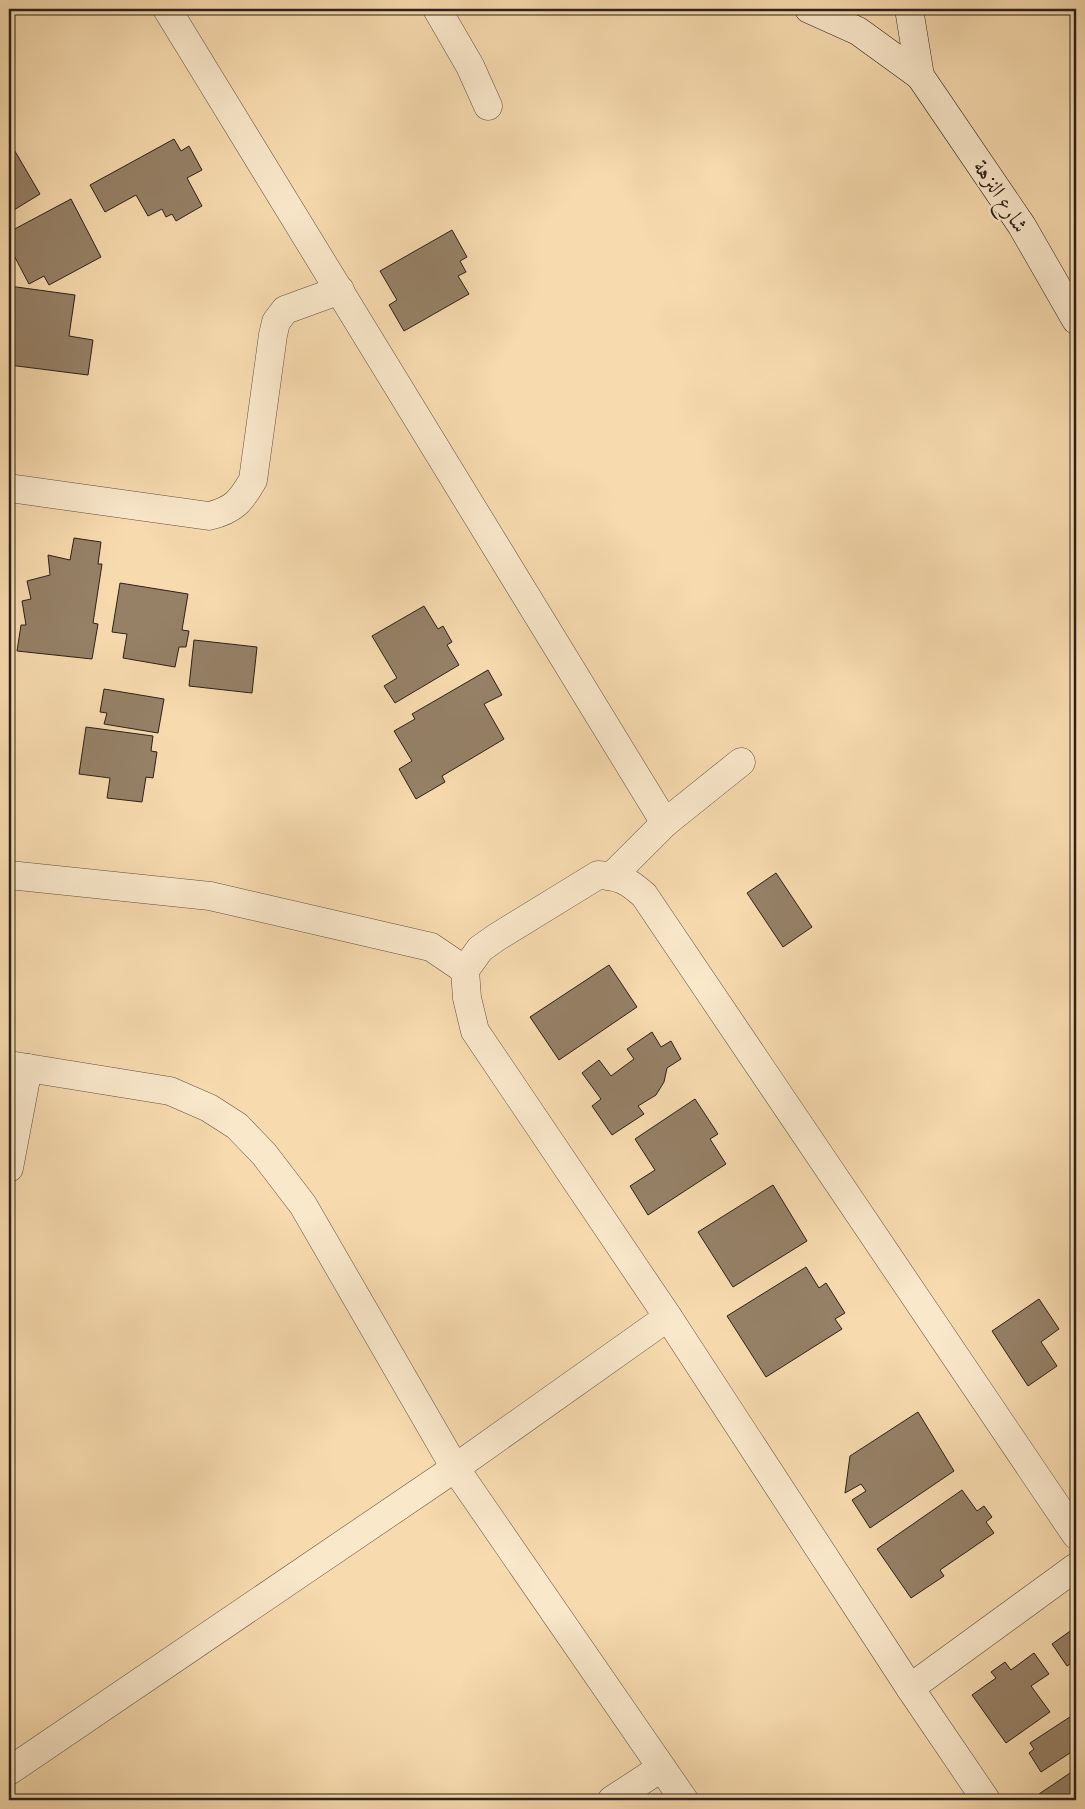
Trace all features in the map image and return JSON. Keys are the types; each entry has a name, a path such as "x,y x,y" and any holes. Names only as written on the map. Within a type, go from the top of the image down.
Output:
{"street":[{"path":"167,9 665,823"},
{"name":"شارع النزهة","path":"809,9 858,31 920,76 1022,226 1076,320"},
{"name":"شارع النزهة","path":"909,9 920,76"},
{"path":"443,11 488,106"},
{"path":"9,488 210,516 223,513 234,506 245,494 253,480 276,322 285,310 340,290"},
{"path":"612,876 665,823 741,762"},
{"path":"9,875 210,896 431,947 465,970"},
{"path":"986,1800 910,1688 668,1317 475,1031 467,998 465,970 480,949 598,875 612,876 629,882 644,896 1076,1535"},
{"path":"9,1168 18,1067 170,1091 209,1108 237,1126 264,1154 303,1205 455,1468 684,1800"},
{"path":"9,1771 455,1468 668,1317"},
{"path":"910,1688 1076,1567"},
{"path":"612,1800 661,1768"}],"building":[{"path":"174,139 181,151 189,146 202,170 187,178 202,206 176,221 172,214 166,217 162,209 148,216 136,195 105,212 90,185"},
{"path":"9,141 40,194 9,213"},
{"path":"71,199 101,257 49,285 44,276 29,284 9,246 9,232"},
{"path":"452,230 467,257 460,261 466,272 458,276 469,294 404,331 389,305 397,300 380,271"},
{"path":"9,286 75,295 69,336 93,340 88,375 9,365"},
{"path":"74,538 101,542 98,564 102,564 93,623 98,624 92,659 17,651 21,625 26,625 22,601 31,599 27,581 50,575 48,555 70,560"},
{"path":"120,583 188,594 182,630 189,631 186,647 179,647 175,667 123,658 127,634 112,632"},
{"path":"424,606 438,629 443,626 452,642 447,645 459,665 395,703 384,686 397,678 372,636"},
{"path":"194,640 257,647 252,693 189,686"},
{"path":"488,670 502,695 484,704 504,739 442,776 445,782 416,799 399,769 412,761 394,731 415,719 412,714"},
{"path":"104,689 164,699 158,733 104,724 107,713 100,712"},
{"path":"86,727 153,736 151,751 157,752 153,778 146,777 142,802 107,798 110,778 79,774"},
{"path":"776,873 812,927 783,947 747,893"},
{"path":"609,965 637,1007 559,1060 530,1017"},
{"path":"652,1032 661,1047 671,1041 681,1059 667,1068 664,1082 656,1095 638,1106 644,1114 612,1135 592,1106 601,1099 582,1073 599,1060 611,1076 634,1059 627,1049"},
{"path":"695,1099 718,1134 710,1139 726,1164 648,1215 630,1186 655,1170 635,1139"},
{"path":"773,1185 807,1241 733,1287 698,1232"},
{"path":"806,1267 819,1288 826,1283 845,1313 835,1319 842,1329 766,1377 727,1316"},
{"path":"1039,1299 1059,1329 1041,1342 1057,1366 1028,1386 992,1331"},
{"path":"918,1412 954,1471 870,1528 852,1500 866,1491 861,1484 845,1493 850,1456"},
{"path":"962,1490 977,1511 984,1506 992,1517 986,1522 994,1533 940,1570 944,1576 911,1598 877,1549"},
{"path":"1076,1627 1076,1660 1067,1666 1052,1644"},
{"path":"1034,1653 1049,1674 1031,1686 1050,1712 1006,1743 972,1695 996,1678 991,1672 1005,1662 1011,1670"},
{"path":"1076,1713 1076,1749 1041,1772 1029,1753 1034,1749 1030,1743"},
{"path":"1076,1769 1076,1800 1043,1800 1039,1794"}]}
